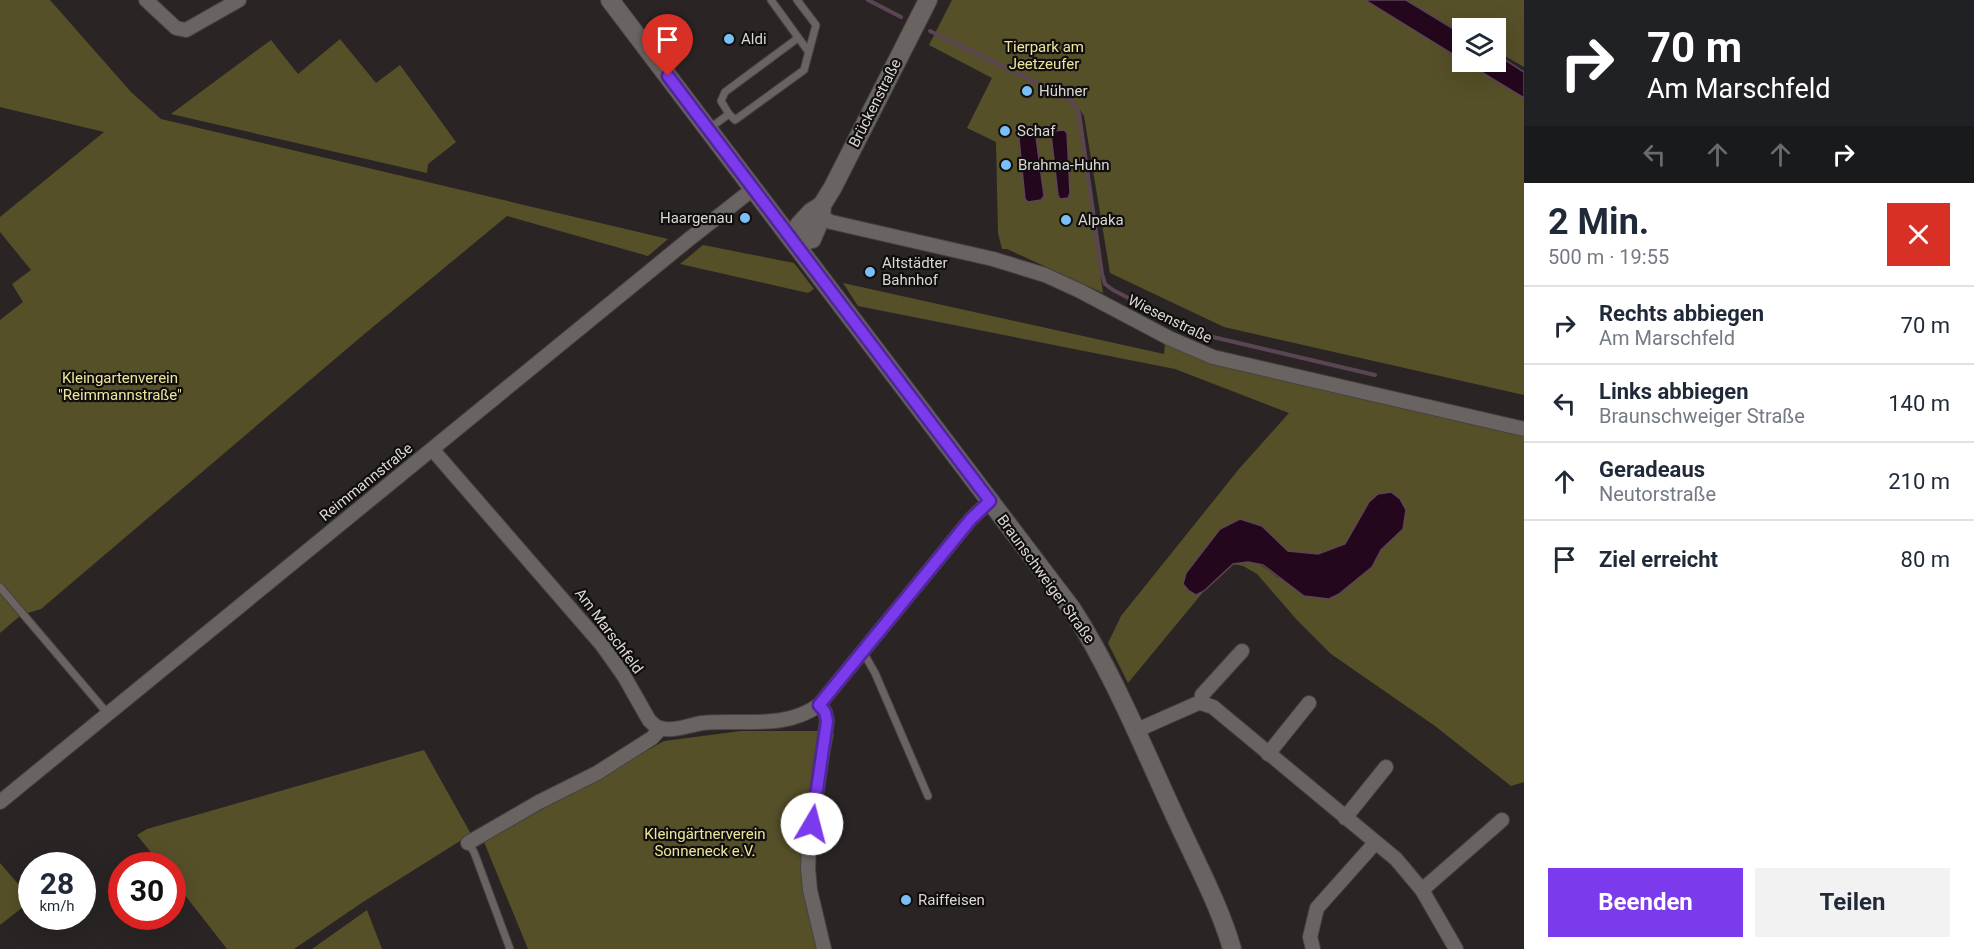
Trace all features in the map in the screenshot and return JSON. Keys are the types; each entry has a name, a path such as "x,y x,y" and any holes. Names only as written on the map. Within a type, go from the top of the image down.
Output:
{"main road":[{"name":"Braunschweiger Straße","path":"610,0 1057,588 1082,626 1099,655 1135,730 1216,907 1232,949"},
{"name":"Brückenstraße","path":"795,243 812,239 818,212 928,0"}],"street":[{"path":"146,0 181,30 186,30 238,0"},
{"name":"Reimmannstraße","path":"0,802 753,189"},
{"name":"Wiesenstraße","path":"818,212 831,222 993,259 1045,275 1169,338 1213,357 1524,429"},
{"name":"Am Marschfeld","path":"432,449 602,645 624,676 650,720 661,728"},
{"path":"468,843 597,772 652,738 661,728 667,730 704,723 779,721 807,714 819,705 971,519 990,501"},
{"path":"1201,703 1202,695 1242,651"},
{"path":"1135,730 1187,706 1201,703 1217,711 1396,859 1422,890 1456,949"},
{"path":"1268,754 1309,703"},
{"path":"819,705 825,712 827,721 809,845 808,868 810,890 824,949"},
{"path":"1345,818 1386,767"},
{"path":"1422,890 1502,820"},
{"path":"1313,949 1310,937 1317,908 1375,843"}],"lane":[{"path":"771,0 808,51"},
{"path":"797,0 816,25 804,70 735,120 721,101 725,92 798,38"},
{"path":"708,130 729,114"},
{"path":"0,587 108,714"},
{"path":"863,652 875,673 928,796"},
{"path":"468,843 474,852 510,949"}],"green space":[{"name":"Kleingartenverein \"Reimmannstraße\"","path":"0,0 50,0 131,92 161,119 668,239 648,256 507,216 41,609 21,615 0,633 0,320 23,302 12,284 31,270 0,232 0,217 104,132 0,107"},
{"name":"Tierpark am Jeetzeufer","path":"952,0 1365,0 1452,54 1452,72 1482,72 1524,98 1524,395 1224,327 1110,273 1084,116 1080,110 1078,113 1103,293 1007,249 1002,249 998,233 996,142 967,128 992,78 929,45"},
{"path":"1406,0 1524,0 1524,67 1506,57 1506,18 1452,18 1452,27"},
{"path":"340,39 376,83 400,65 456,142 428,164 427,173 171,114 271,40 298,74"},
{"path":"703,245 794,263 814,289 808,293 680,264"},
{"path":"843,283 1164,354 1165,342 1524,431 1524,782 1511,786 1435,726 1331,654 1297,620 1257,574 1243,566 1233,564 1258,564 1278,578 1372,567 1381,550 1403,529 1369,502 1345,544 1318,554 1288,551 1262,526 1231,523 1220,529 1186,573 1196,595 1204,591 1128,683 1108,643 1121,616 1239,469 1289,413 1175,369 858,306"},
{"name":"Kleingärtnerverein Sonneneck e.V.","path":"741,731 817,731 834,734 822,794 813,864 822,949 528,949 484,842 664,741"},
{"path":"424,750 471,834 363,902 294,949 227,949 186,897 186,852 151,852 137,835 147,829"},
{"path":"0,863 18,884 18,911 0,925"},
{"path":"367,910 382,949 312,949"}],"shaded area":[{"path":"1365,0 1406,0 1452,28 1452,54"},
{"path":"1506,60 1524,72 1524,98 1481,72 1506,72"},
{"path":"1064,130 1067,133 1070,193 1068,198 1060,199 1051,134 1053,131"},
{"path":"1033,133 1036,137 1044,196 1041,200 1028,202 1025,199 1019,139 1022,135"},
{"path":"1391,492 1400,499 1406,510 1403,529 1381,550 1372,567 1339,594 1329,599 1304,596 1263,565 1248,562 1233,564 1204,591 1196,595 1183,584 1186,573 1220,529 1240,519 1262,526 1288,551 1318,554 1345,544 1369,502 1378,494"}],"waterway":[{"path":"868,0 901,17"},
{"path":"930,31 1072,102 1079,113 1105,284 1196,333 1375,375"}],"place":[{"name":"Aldi","path":"729,39"},
{"name":"Hühner","path":"1027,91"},
{"name":"Schaf","path":"1005,131"},
{"name":"Brahma-Huhn","path":"1006,165"},
{"name":"Haargenau","path":"745,218"},
{"name":"Alpaka","path":"1066,220"},
{"name":"Altstädter Bahnhof","path":"870,272"},
{"name":"Raiffeisen","path":"906,900"}],"route":[{"path":"668,76 990,501 971,519 819,705 825,712 827,721 812,824"}]}
